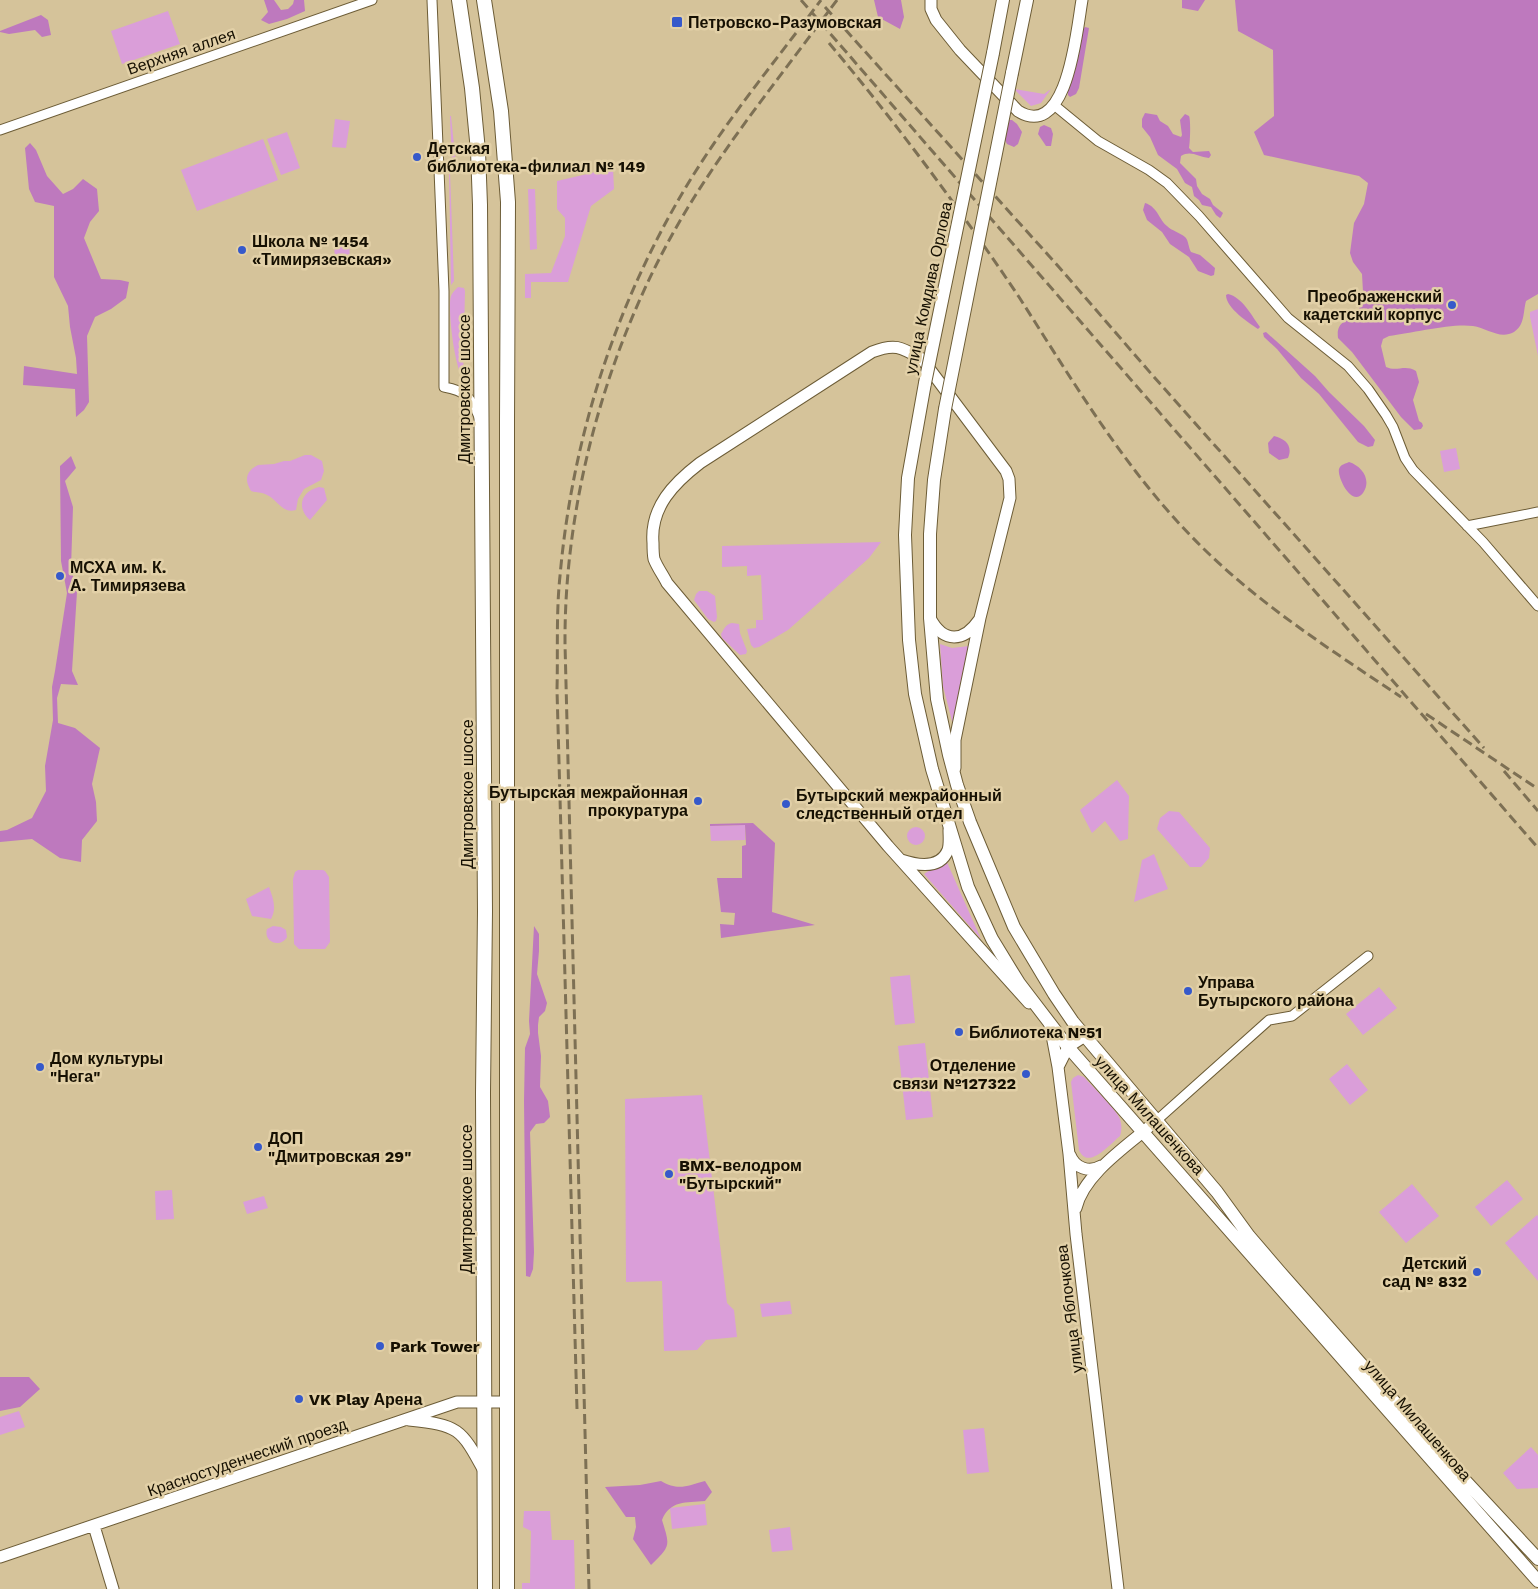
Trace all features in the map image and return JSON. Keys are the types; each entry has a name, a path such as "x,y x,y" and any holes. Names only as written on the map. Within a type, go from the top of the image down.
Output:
{"main road":[{"name":"Дмитровское шоссе","path":"458,0 472,88 478,151 485,911 483,1093 485,1589"},
{"path":"486,0 501,111 508,202 507,1589"},
{"name":"улица Комдива Орлова","path":"906,584 905,535 908,478 925,383 1003,0"},
{"name":"улица Милашенкова","path":"1027,0 945,409 934,480 930,534 930,618 937,699 949,755 970,822 1014,927 1073,1022 1217,1192 1248,1236 1284,1278 1445,1459 1538,1559"},
{"name":"улица Милашенкова","path":"906,584 909,640 915,694 932,769 968,887 992,939 1019,983 1068,1047 1538,1581"}],"street":[{"name":"Верхняя аллея","path":"0,130 372,0"},
{"path":"432,0 444,291 444,387 465,393 473,403 482,423"},
{"path":"931,0 931,9 936,20 960,50 1018,111 1034,117 1048,111 1062,91 1067,78 1082,0"},
{"path":"1054,105 1098,141 1149,170 1167,183 1199,216 1288,318 1348,366 1368,389 1386,415 1397,435 1405,458 1413,470 1467,526 1538,606"},
{"path":"958,785 955,740 980,618 1010,498 1009,479 1006,471 922,359 902,349 886,347 872,352 700,463 682,477 662,501 656,516 652,536 654,558 667,583 900,859 1014,988 1040,1012"},
{"path":"1467,526 1538,512"},
{"path":"930,618 936,628 944,635 952,637 964,636 980,618"},
{"path":"900,859 920,864 936,863 948,850 949,828"},
{"path":"1069,1154 1076,1165 1083,1169 1097,1169 1156,1121 1268,1020 1292,1016 1368,956"},
{"name":"улица Яблочкова","path":"1050,1025 1058,1067 1069,1154 1074,1215 1118,1589"},
{"path":"1058,1067 1068,1047 1084,1036"},
{"path":"1074,1215 1084,1186 1103,1165"},
{"name":"Красностуденческий проезд","path":"0,1557 456,1402 506,1402"},
{"path":"405,1420 447,1426 457,1431 470,1445 484,1472"},
{"path":"94,1526 113,1589"}],"shaded area":[{"path":"264,0 274,0 281,10 288,9 294,0 304,0 305,11 269,24 261,20 268,12"},
{"path":"874,0 901,0 904,17 900,29 878,17"},
{"path":"1182,0 1205,0 1198,11 1182,8"},
{"path":"1235,0 1538,0 1538,294 1526,301 1520,326 1509,334 1499,334 1478,327 1464,325 1389,336 1383,339 1381,346 1386,367 1394,369 1408,368 1416,371 1419,382 1413,400 1419,421 1423,426 1421,429 1414,430 1401,417 1352,352 1338,338 1340,325 1358,314 1363,292 1362,274 1353,262 1350,253 1354,223 1364,204 1368,183 1359,176 1264,155 1254,132 1274,116 1273,50 1238,31"},
{"path":"168,11 180,44 122,64 111,31"},
{"path":"41,15 48,20 51,35 42,37 35,30 9,34 0,32 0,31"},
{"path":"1085,27 1089,28 1079,88 1076,94 1070,97 1068,90 1074,73 1081,32"},
{"path":"1014,89 1044,94 1051,89 1041,103 1031,106"},
{"path":"1145,113 1157,115 1160,121 1168,126 1173,134 1181,137 1180,120 1185,114 1189,116 1189,148 1193,152 1209,151 1211,155 1209,158 1185,154 1181,156 1180,163 1196,179 1197,186 1202,194 1210,199 1213,205 1223,213 1220,218 1211,207 1202,205 1194,196 1192,187 1185,183 1177,169 1158,155 1150,137 1142,127 1142,119"},
{"path":"450,116 456,164 450,173 454,281 451,285 449,167 452,162"},
{"path":"335,119 350,121 346,148 332,147"},
{"path":"1008,120 1012,120 1017,124 1022,132 1018,144 1014,147 1007,144 1004,138"},
{"path":"1044,125 1051,128 1053,134 1051,146 1046,146 1038,134 1040,127"},
{"path":"287,132 300,168 281,175 267,139"},
{"path":"263,139 278,180 197,211 181,170"},
{"path":"30,143 36,150 47,176 63,194 73,189 83,179 97,189 99,211 90,222 84,238 101,279 129,282 126,298 111,309 95,317 87,336 89,402 76,417 75,389 23,385 24,366 77,374 68,306 54,277 54,206 35,202 29,189 25,148"},
{"path":"613,168 614,189 591,206 568,282 531,282 531,298 525,298 525,274 551,273 565,236 565,218 557,209 557,181"},
{"path":"528,189 535,189 537,249 530,250"},
{"path":"1145,203 1156,210 1169,228 1185,237 1191,252 1200,255 1215,268 1214,275 1211,276 1198,271 1189,257 1170,244 1162,232 1147,220 1143,210"},
{"path":"334,238 349,238 350,264 335,265"},
{"path":"458,287 464,288 465,291 463,378 457,363 450,312 451,296"},
{"path":"1228,294 1238,299 1246,308 1260,327 1258,329 1234,310 1227,300 1226,295"},
{"path":"1538,309 1538,356 1530,312"},
{"path":"1266,332 1315,376 1364,426 1375,440 1373,446 1368,447 1358,442 1319,394 1301,378 1277,349 1264,337 1263,333"},
{"path":"1274,436 1285,441 1289,447 1288,458 1279,460 1269,453 1268,443"},
{"path":"1456,448 1460,469 1444,472 1440,451"},
{"path":"305,455 311,455 322,461 324,471 321,480 304,489 298,499 296,510 287,510 271,497 263,493 251,491 247,483 247,476 254,467 290,461"},
{"path":"71,456 76,468 65,481 73,507 71,568 77,592 72,671 78,685 61,684 57,698 58,723 75,728 100,748 92,784 96,802 97,821 82,840 81,862 60,858 32,839 0,842 0,831 7,830 32,818 46,791 45,766 53,720 52,687 67,593 61,561 60,466"},
{"path":"1349,462 1362,470 1366,479 1366,488 1359,497 1354,497 1346,490 1340,478 1340,467"},
{"path":"319,487 324,488 327,500 310,520 303,510 303,500 308,492"},
{"path":"881,542 869,558 788,630 759,647 754,648 751,645 747,629 756,628 756,620 763,620 761,575 747,576 747,566 722,567 722,546"},
{"path":"699,591 707,591 715,596 716,621 708,619 694,600"},
{"path":"728,624 739,624 740,633 747,651 746,654 740,655 722,638 721,634 724,629"},
{"path":"940,644 952,648 969,646 953,725 943,686"},
{"path":"1117,780 1129,796 1128,839 1120,841 1105,821 1092,833 1080,810"},
{"path":"1169,811 1179,812 1210,848 1209,858 1201,867 1190,867 1157,829 1160,818"},
{"path":"753,823 775,843 772,912 815,925 721,938 720,924 734,925 735,913 721,912 717,878 742,878 742,846 746,845 745,825 710,826 710,824"},
{"path":"745,825 745,840 711,841 710,826"},
{"path":"912,827 920,827 925,832 923,843 912,845 907,840 907,832"},
{"path":"1154,854 1168,889 1134,902 1142,860"},
{"path":"946,860 981,939 924,874"},
{"path":"298,870 323,870 329,877 330,942 325,949 299,949 294,944 293,879 295,872"},
{"path":"269,887 274,907 271,919 252,916 246,899"},
{"path":"273,926 286,930 287,937 281,942 270,941 266,934 267,929"},
{"path":"534,926 539,934 537,974 547,1003 545,1011 539,1017 538,1025 541,1056 540,1087 548,1101 550,1117 544,1123 536,1124 530,1132 534,1252 533,1269 530,1277 526,1276 524,1101 525,1048 530,1034"},
{"path":"910,975 915,1023 895,1025 890,977"},
{"path":"1379,987 1397,1008 1363,1035 1346,1014"},
{"path":"925,1043 933,1117 906,1120 898,1046"},
{"path":"1347,1064 1368,1090 1350,1105 1329,1079"},
{"path":"1078,1075 1084,1077 1108,1102 1119,1117 1121,1124 1120,1136 1099,1154 1088,1158 1083,1156 1079,1150 1071,1082"},
{"name":"BMX-велодром \"Бутырский\"","path":"702,1095 727,1303 734,1310 737,1337 706,1340 697,1350 664,1351 662,1281 626,1282 625,1099"},
{"path":"1507,1180 1523,1199 1491,1226 1475,1207"},
{"path":"1412,1184 1439,1216 1406,1243 1379,1212"},
{"path":"172,1190 174,1219 156,1220 155,1191"},
{"path":"264,1196 268,1208 247,1214 243,1202"},
{"path":"1538,1216 1538,1281 1505,1243"},
{"path":"790,1301 792,1314 762,1317 760,1304"},
{"path":"0,1377 29,1377 40,1389 20,1407 0,1411"},
{"path":"19,1411 25,1427 0,1435 0,1417"},
{"path":"984,1428 989,1472 967,1474 963,1430"},
{"path":"1531,1447 1538,1455 1538,1488 1517,1489 1503,1473"},
{"path":"661,1481 678,1487 705,1481 712,1492 705,1501 679,1504 669,1509 662,1520 667,1545 662,1554 651,1565 633,1539 636,1527 635,1517 626,1517 605,1487 640,1485"},
{"path":"705,1504 707,1525 672,1529 670,1508"},
{"path":"524,1511 550,1511 552,1540 574,1540 575,1589 522,1589 522,1583 530,1583 531,1531 523,1527"},
{"path":"790,1527 793,1550 772,1552 769,1530"}],"railway":[{"path":"801,0 1538,848"},
{"path":"577,1409 557,690 559,590 566,525 586,426 600,377 636,282 658,237 698,167 749,94 821,0"},
{"path":"589,1589 565,644 567,586 573,528 584,469 599,411 640,299 666,246 695,196 729,146 837,0"},
{"path":"825,7 1058,266 1154,377 1484,748"},
{"path":"829,43 879,104 951,199 1019,297 1106,430 1153,493 1179,523 1229,572 1276,611 1401,697"},
{"path":"1426,714 1538,789"},
{"path":"1504,771 1538,811"}],"place":[{"name":"Петровско-Разумовская","path":"677,22"},
{"name":"Детская библиотека-филиал № 149","path":"417,157"},
{"name":"Школа № 1454 «Тимирязевская»","path":"242,250"},
{"name":"Преображенский кадетский корпус","path":"1452,305"},
{"name":"МСХА им. К. А. Тимирязева","path":"60,576"},
{"name":"Бутырская межрайонная прокуратура","path":"698,801"},
{"name":"Бутырский межрайонный следственный отдел","path":"786,804"},
{"name":"Управа Бутырского района","path":"1188,991"},
{"name":"Библиотека №51","path":"959,1032"},
{"name":"Дом культуры \"Нега\"","path":"40,1067"},
{"name":"Отделение связи №127322","path":"1026,1074"},
{"name":"ДОП \"Дмитровская 29\"","path":"258,1147"},
{"name":"BMX-велодром \"Бутырский\"","path":"669,1174"},
{"name":"Детский сад № 832","path":"1477,1272"},
{"name":"Park Tower","path":"380,1346"},
{"name":"VK Play Арена","path":"299,1399"}]}
